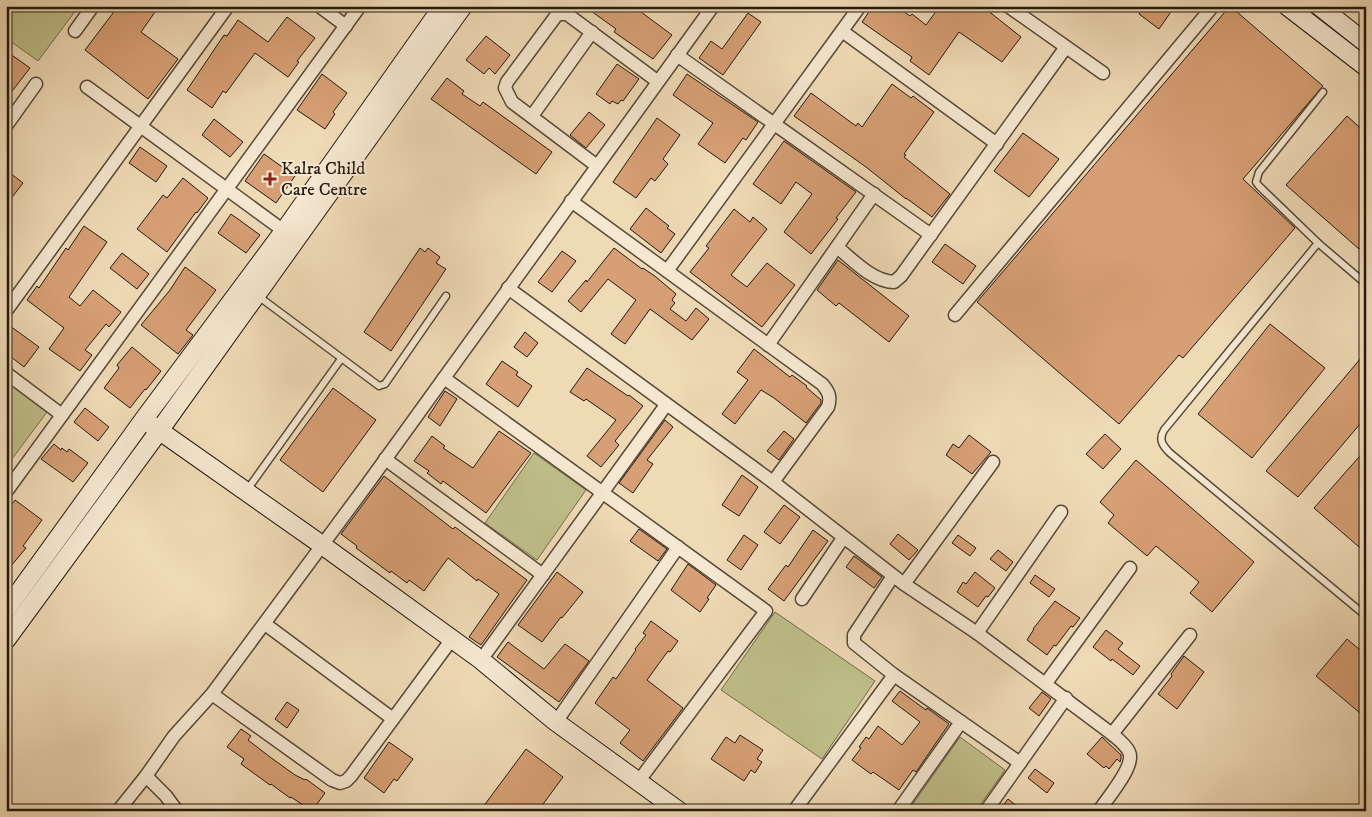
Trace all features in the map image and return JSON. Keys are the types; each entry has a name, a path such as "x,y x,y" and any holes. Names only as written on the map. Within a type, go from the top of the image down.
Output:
{"street":[{"path":"75,30 93,6"},
{"path":"6,311 228,6"},
{"path":"319,6 346,26"},
{"path":"6,491 360,6"},
{"path":"6,640 159,431 250,290 284,231 443,6"},
{"path":"6,610 144,420 250,290 463,6"},
{"path":"118,811 174,736 212,694 264,624 713,6"},
{"path":"667,270 860,6"},
{"path":"1008,6 1102,74"},
{"path":"955,315 1212,6"},
{"path":"1287,6 1366,67"},
{"path":"1319,6 1366,43"},
{"path":"597,166 512,102 505,88 507,82 556,16 560,14 567,14 658,81"},
{"path":"842,31 997,144"},
{"path":"532,116 592,32"},
{"path":"837,247 884,282 894,282 901,276 1066,47"},
{"path":"677,55 931,234"},
{"path":"6,126 36,84"},
{"path":"87,87 284,231"},
{"path":"768,345 874,194"},
{"path":"571,201 822,384 828,391 830,398 828,407 773,482"},
{"path":"508,288 773,482 893,576 977,633 1112,734 1128,749 1131,759 1127,770 1099,811"},
{"path":"6,373 62,415"},
{"path":"444,378 766,611 638,782"},
{"path":"482,660 666,405"},
{"path":"144,420 482,660 556,722 679,811"},
{"path":"385,459 543,575"},
{"path":"904,584 993,462"},
{"path":"977,633 1061,512"},
{"path":"802,599 843,538"},
{"path":"556,722 678,547"},
{"path":"1046,683 1130,568"},
{"path":"893,576 854,635 854,644 894,675 1020,763"},
{"path":"264,624 392,720"},
{"path":"1112,734 1190,635"},
{"path":"212,694 332,780 340,783 346,781 350,776 452,639"},
{"path":"794,811 894,675"},
{"path":"986,811 1066,698"},
{"path":"898,811 961,722"},
{"path":"146,776 166,796 177,811"}],"lane":[{"path":"1323,92 1259,172 1256,182 1318,243 1366,284"},
{"path":"1318,243 1164,430 1161,435 1162,444 1170,453 1366,616"},
{"path":"250,290 375,384 382,386 446,296"},
{"path":"246,491 342,359"}],"shaded area":[{"path":"6,6 79,6 38,61 6,38"},
{"path":"6,381 47,412 6,467"},
{"path":"534,453 586,490 537,560 485,523"},
{"path":"775,612 875,681 822,759 721,690"},
{"path":"960,737 1005,770 976,811 908,811"}],"building":[{"path":"104,6 157,6 141,32 178,59 148,99 85,50 113,13"},
{"path":"584,6 633,6 672,35 653,59 614,32 616,29"},
{"path":"873,6 896,6 910,16 912,14 926,25 940,6 982,6 1021,37 1002,62 959,32 929,75 910,61 912,57 862,22"},
{"path":"1144,6 1175,6 1159,29 1139,14"},
{"path":"1230,6 1323,86 1243,179 1295,228 1183,358 1179,355 1119,424 977,302"},
{"path":"748,13 761,22 723,75 699,58 711,41 722,49"},
{"path":"287,17 315,38 297,61 299,62 288,77 255,53 226,93 223,91 212,108 187,90 224,35 227,36 238,20 268,42"},
{"path":"486,36 510,55 495,74 489,68 484,74 466,60"},
{"path":"6,51 30,68 6,99"},
{"path":"617,64 639,79 623,101 621,100 618,104 612,101 610,104 596,94"},
{"path":"322,74 347,93 333,112 335,114 325,129 297,110"},
{"path":"687,74 758,122 746,140 743,138 725,163 698,144 713,123 673,95"},
{"path":"447,78 464,91 462,94 480,106 483,102 552,152 536,174 431,99"},
{"path":"892,84 911,98 913,96 934,112 904,154 906,155 904,157 950,194 932,217 794,116 811,93 856,126 858,123 862,127"},
{"path":"589,112 605,125 586,148 570,135"},
{"path":"1347,116 1366,133 1366,241 1359,249 1286,185"},
{"path":"657,118 680,135 663,159 668,164 655,181 651,178 636,198 613,182"},
{"path":"214,119 243,142 230,157 202,135"},
{"path":"1023,133 1059,159 1029,197 994,171"},
{"path":"784,141 856,192 811,254 784,232 812,194 796,182 781,204 753,184"},
{"path":"140,147 167,166 156,182 129,163"},
{"path":"264,154 295,176 276,203 245,181"},
{"path":"6,170 23,183 6,205"},
{"path":"183,178 208,198 167,252 137,229 163,195 167,198"},
{"path":"646,208 669,226 667,228 675,234 661,253 630,229"},
{"path":"734,209 750,222 753,217 767,229 731,275 747,287 767,263 795,285 762,327 690,272 709,248 706,246"},
{"path":"231,214 260,235 246,253 218,233"},
{"path":"84,226 107,242 69,297 80,306 93,290 121,312 109,327 106,324 85,350 92,355 80,371 49,349 64,328 27,300 37,286 39,288 66,248 68,250"},
{"path":"945,244 976,266 963,284 932,262"},
{"path":"420,248 425,252 428,248 440,257 436,263 446,269 391,351 364,332"},
{"path":"614,248 656,277 676,294 672,300 675,303 670,309 686,321 696,308 709,319 692,340 650,309 625,344 611,334 636,300 608,279 581,312 568,301 586,280 587,282"},
{"path":"562,251 576,261 552,292 538,282"},
{"path":"122,253 149,274 137,289 110,268"},
{"path":"838,260 909,316 889,342 839,303 836,306 817,290"},
{"path":"185,267 216,290 186,330 193,335 178,354 141,325 170,290"},
{"path":"6,323 39,347 24,367 6,353"},
{"path":"1270,324 1325,368 1252,458 1198,414"},
{"path":"525,332 538,343 527,357 514,347"},
{"path":"132,347 161,371 130,408 104,388 119,368 117,365"},
{"path":"754,349 790,377 792,375 807,386 821,400 821,403 806,423 761,390 735,424 722,414 748,380 737,372"},
{"path":"1366,352 1366,417 1298,497 1266,471"},
{"path":"502,361 518,372 516,375 532,386 518,407 486,384"},
{"path":"587,368 643,406 615,441 619,445 601,467 587,456 616,420 586,399 584,401 570,392"},
{"path":"333,388 376,420 323,492 280,460"},
{"path":"445,391 457,399 440,426 428,417"},
{"path":"85,408 109,427 98,441 74,422"},
{"path":"665,420 673,427 647,460 653,464 633,493 619,483"},
{"path":"499,431 531,453 486,513 443,481 441,484 427,473 429,471 414,461 432,436 445,446 443,448 473,468"},
{"path":"784,431 794,439 779,460 767,451"},
{"path":"1105,434 1121,449 1103,469 1086,454"},
{"path":"969,435 991,452 972,474 946,455 953,444 959,448"},
{"path":"54,444 67,452 69,449 88,463 73,482 41,459"},
{"path":"1366,449 1366,553 1314,508"},
{"path":"1136,460 1254,562 1212,612 1190,593 1199,582 1156,546 1147,556 1108,523 1114,515 1100,502"},
{"path":"742,475 758,487 739,516 722,505"},
{"path":"384,476 453,529 455,527 527,580 481,645 469,637 499,594 478,579 477,581 448,558 424,591 409,580 407,583 391,571 390,573 356,548 357,546 341,534"},
{"path":"15,500 42,520 23,546 26,548 6,572 6,513"},
{"path":"784,505 800,517 780,544 764,532"},
{"path":"639,529 667,549 658,561 630,541"},
{"path":"813,530 828,541 784,601 768,589 786,565 788,567"},
{"path":"898,534 918,550 909,560 890,544"},
{"path":"744,535 758,545 741,570 727,560"},
{"path":"958,535 976,548 970,556 952,543"},
{"path":"998,550 1013,562 1006,571 990,559"},
{"path":"854,556 882,577 874,588 846,567"},
{"path":"688,564 716,585 700,612 671,590"},
{"path":"557,572 583,592 542,642 518,625"},
{"path":"975,572 995,588 978,607 957,592 963,582 966,584"},
{"path":"1035,575 1055,589 1049,597 1030,583"},
{"path":"1055,601 1080,618 1047,655 1027,640 1033,629"},
{"path":"651,621 678,641 670,652 668,651 647,680 683,708 643,761 620,743 630,730 595,703 613,677 616,679 636,650 646,635 643,633"},
{"path":"1106,630 1123,643 1118,649 1140,666 1133,675 1093,647"},
{"path":"1347,639 1366,655 1366,718 1316,676"},
{"path":"508,642 544,669 565,644 589,661 559,702 497,657"},
{"path":"1184,656 1204,672 1177,709 1158,694"},
{"path":"900,691 949,724 916,772 913,770 899,790 873,772 871,774 852,760 866,737 869,739 878,726 902,745 920,722 892,701"},
{"path":"1042,692 1051,699 1039,716 1029,708"},
{"path":"287,702 299,710 287,728 275,719"},
{"path":"241,729 251,736 248,740 270,757 325,793 312,811 270,785 241,764 244,759 227,747"},
{"path":"740,735 763,750 757,759 762,762 755,773 751,770 744,781 711,759 726,737 735,743"},
{"path":"1102,737 1121,755 1120,762 1117,759 1109,769 1106,766 1104,768 1087,754"},
{"path":"389,742 413,759 397,781 394,779 384,793 364,778"},
{"path":"526,749 563,777 538,811 480,811"},
{"path":"1035,769 1054,783 1047,793 1028,778"},
{"path":"1008,799 1023,811 999,811"}],"place":[{"name":"Kalra Child Care Centre","path":"270,179"}]}
